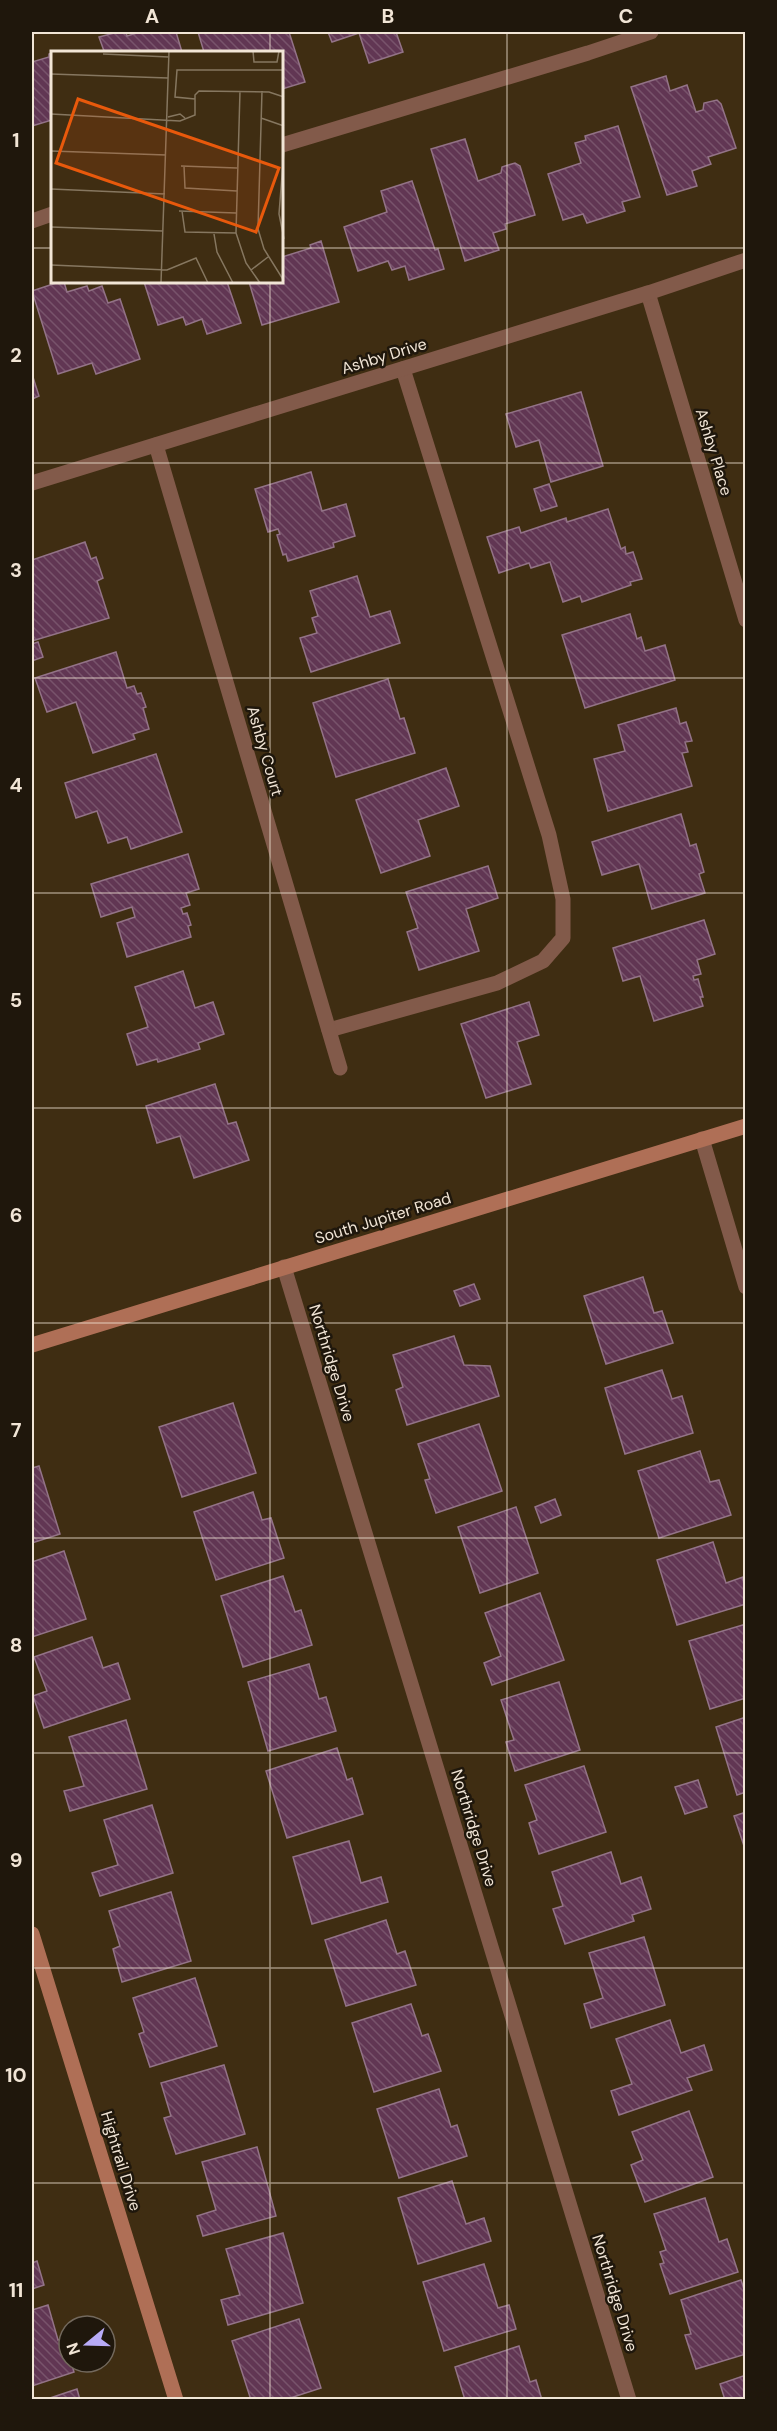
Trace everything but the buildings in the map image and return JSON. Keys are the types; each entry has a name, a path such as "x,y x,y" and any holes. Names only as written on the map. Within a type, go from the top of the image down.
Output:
{"street":[{"path":"284,144 651,32"},
{"path":"32,221 51,214"},
{"name":"Ashby Drive","path":"32,483 648,294 746,260"},
{"name":"Ashby Place","path":"648,294 746,620"},
{"path":"328,1030 497,983 543,961 563,938 563,899 549,835 403,369"},
{"name":"Ashby Court","path":"156,445 340,1068"},
{"name":"South Jupiter Road","path":"32,1345 746,1126"},
{"path":"702,1139 746,1287"},
{"name":"Northridge Drive","path":"284,1267 629,2400"},
{"name":"Hightrail Drive","path":"32,1934 176,2400"}]}
